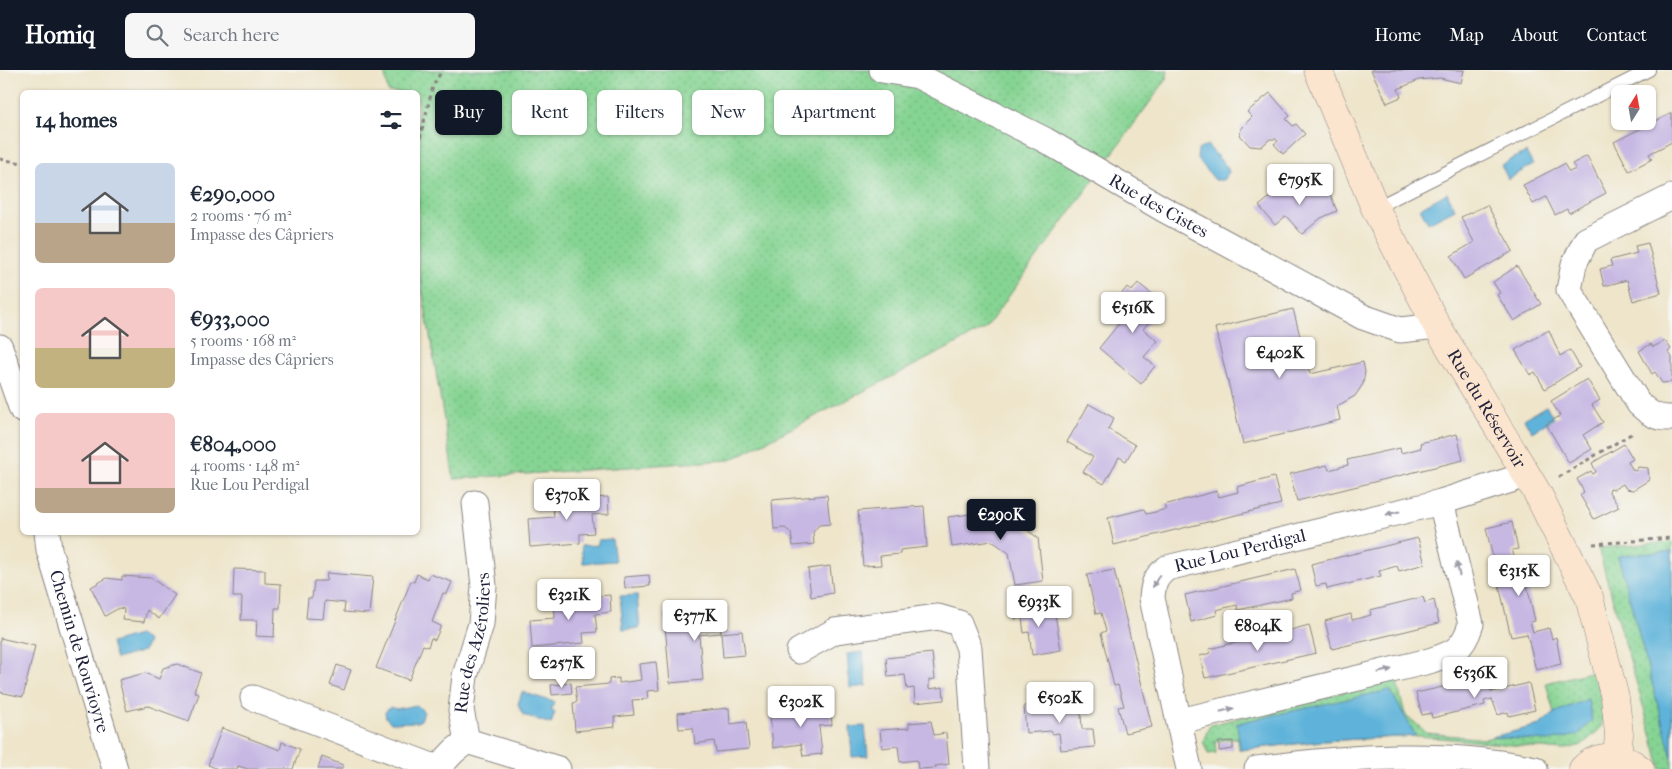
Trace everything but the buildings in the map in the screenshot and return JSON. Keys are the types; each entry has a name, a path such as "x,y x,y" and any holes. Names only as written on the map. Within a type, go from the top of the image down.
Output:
{"street":[{"name":"Rue des Cistes","path":"882,70 918,76 1045,140 1163,208 1363,317 1400,330 1437,326"},
{"name":"Rue du Réservoir","path":"1318,70 1375,208 1437,326 1532,484 1566,546 1589,597 1615,698 1619,734 1629,763"},
{"path":"1672,197 1586,240 1574,264 1570,290 1639,404 1651,415 1663,419 1672,418"},
{"path":"0,347 20,404"},
{"name":"Rue Lou Perdigal","path":"1189,769 1152,598 1153,586 1157,575 1167,568 1441,502 1514,479 1532,484"},
{"path":"1180,721 1429,660 1450,654 1466,641 1471,624 1441,502"},
{"name":"Rue des Azéroliers","path":"467,741 460,710 465,676 481,624 484,586 475,503"},
{"name":"Chemin de Rouvioyre","path":"47,535 49,550 115,769"},
{"path":"799,651 835,630 938,617 959,623 969,648 978,769"},
{"path":"253,698 437,768 467,741 558,769"},
{"path":"1273,768 1334,759 1432,757 1492,766 1535,769"},
{"path":"1583,769 1592,761 1629,763"}],"lane":[{"path":"1375,208 1649,70"}],"path":[{"path":"420,138 434,86 442,70"},
{"path":"0,159 20,163"},
{"path":"1532,484 1553,485 1553,481 1631,434 1639,404"},
{"path":"1566,546 1672,538"}],"green space":[{"path":"384,70 1168,70 1166,80 985,329 730,460 454,479 420,277 420,90 388,90"},
{"path":"1672,542 1672,769 1661,769 1598,548"},
{"path":"1594,671 1604,708 1601,728 1582,745 1562,750 1420,736 1322,741 1239,750 1237,738 1215,741 1216,753 1208,754 1203,741 1210,725 1396,679 1405,714 1427,733 1485,739 1540,725 1554,713 1546,683"}],"water":[{"path":"1207,145 1227,167 1229,172 1223,180 1215,180 1197,158 1198,150"},
{"path":"1526,152 1533,165 1508,179 1501,165"},
{"path":"1447,193 1455,209 1428,223 1420,208"},
{"path":"1546,406 1554,418 1532,432 1524,419"},
{"path":"612,539 615,561 583,563 581,546 598,545 598,540"},
{"path":"1672,551 1672,758 1618,556"},
{"path":"637,595 640,628 623,630 620,596"},
{"path":"139,635 148,641 144,651 116,659 111,643"},
{"path":"863,652 866,686 850,688 847,654"},
{"path":"1390,690 1416,736 1322,741 1240,750 1237,723"},
{"path":"522,692 554,702 551,710 555,712 551,724 523,715 518,704"},
{"path":"1588,699 1592,720 1578,735 1548,741 1492,737 1540,725 1554,713"},
{"path":"417,705 424,712 421,720 417,722 391,723 386,718 385,712 390,707 396,709"},
{"path":"865,726 868,756 852,757 850,727"}]}
